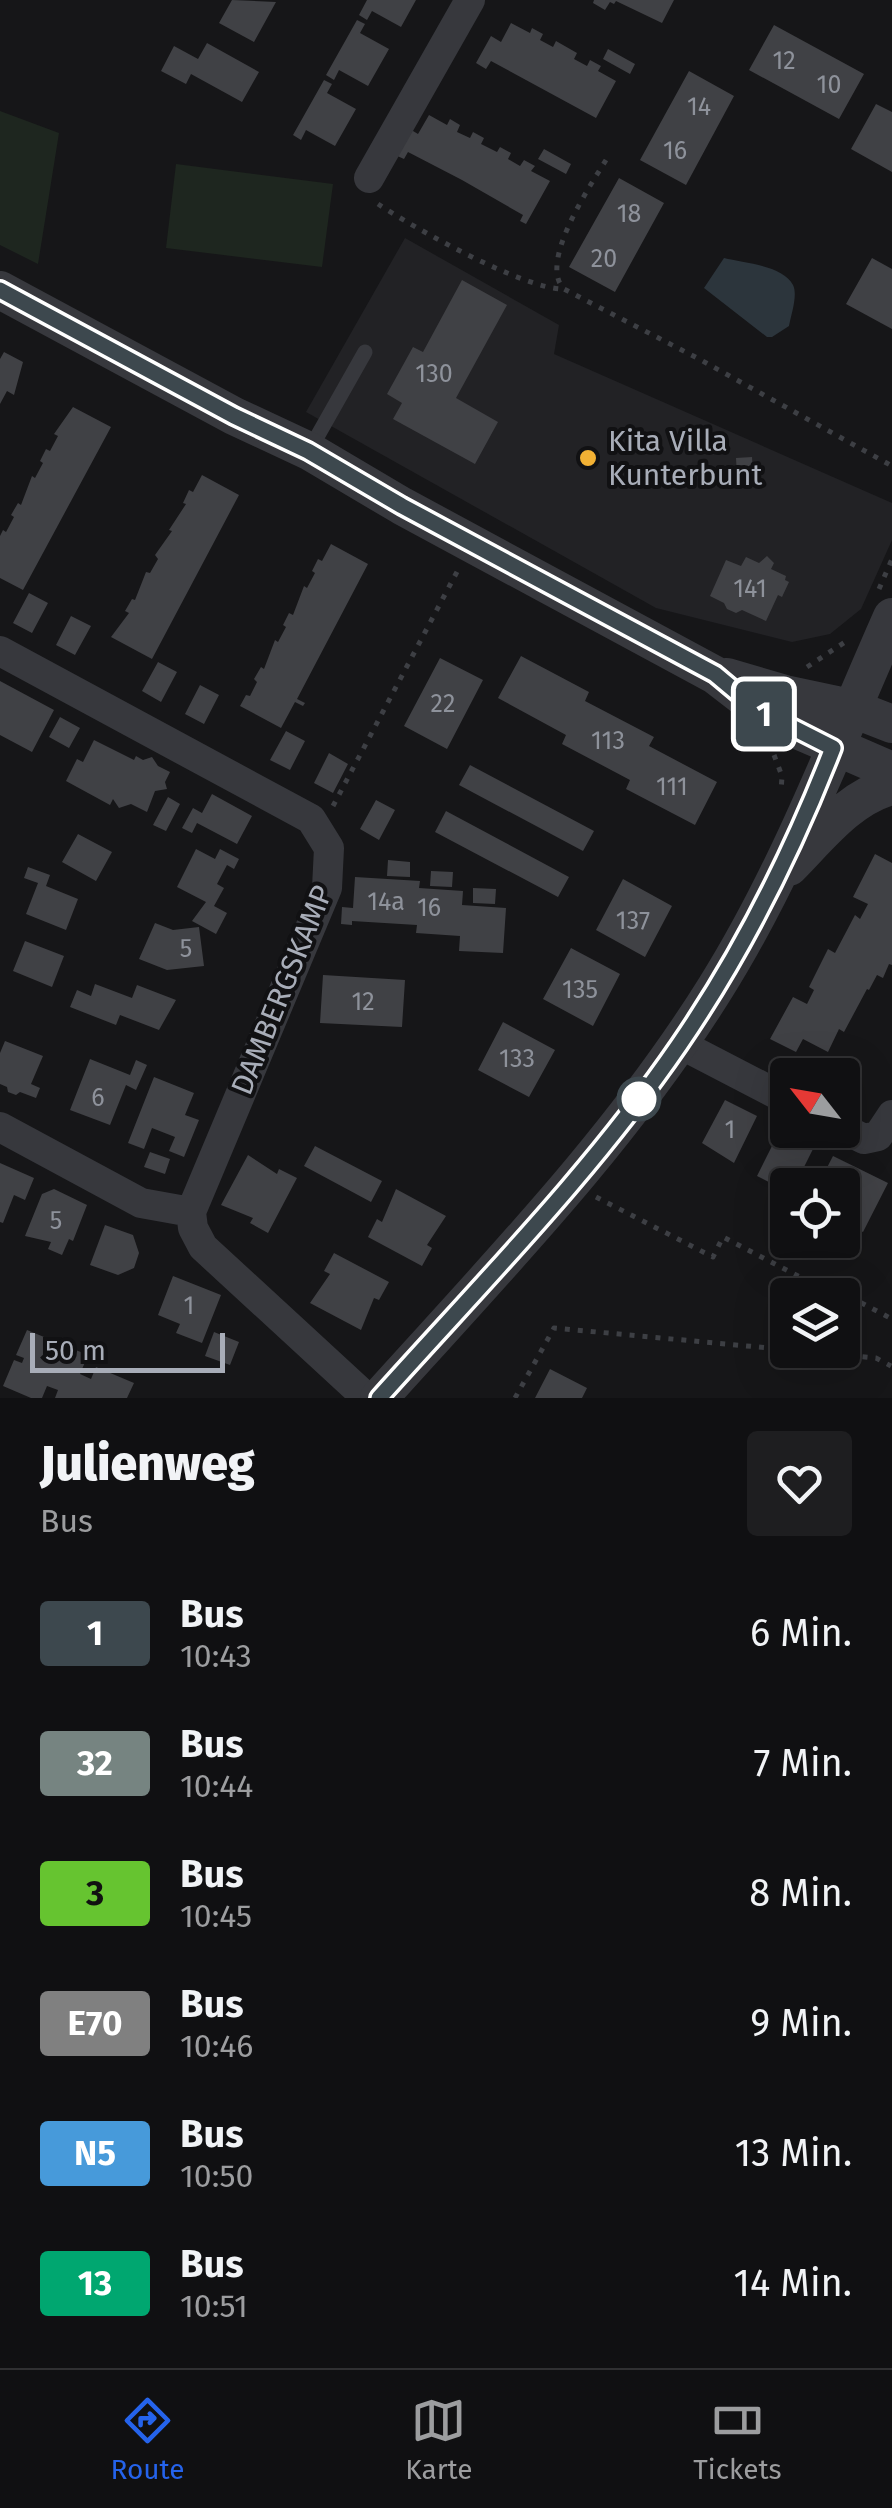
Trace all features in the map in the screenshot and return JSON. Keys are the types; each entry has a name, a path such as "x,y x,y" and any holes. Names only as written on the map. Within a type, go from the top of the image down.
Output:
{"street":[{"path":"369,178 470,0"},
{"path":"0,290 234,416 308,451 715,674 758,710 833,748 892,771"},
{"path":"379,1398 573,1182 680,1044 719,983 773,882 892,617"},
{"path":"0,650 310,818 320,830"},
{"path":"715,674 851,708 892,724"},
{"path":"773,882 846,811 892,786"},
{"name":"DAMBERGSKAMP","path":"191,1212 328,888 329,848 320,830"},
{"path":"680,1044 770,1091"},
{"path":"860,1137 878,1136 892,1115"},
{"path":"0,1126 141,1203 191,1212 198,1238 223,1268 367,1398"}],"lane":[{"path":"308,451 365,352"}],"path":[{"path":"606,160 573,218 559,252 557,283 892,466"},
{"path":"369,178 376,202 411,226 547,290 564,290"},
{"path":"320,830 472,543"},
{"path":"778,761 782,776 778,806"},
{"path":"595,1196 713,1257 723,1237 819,1288 822,1282 892,1319"},
{"path":"515,1398 554,1328 876,1358 891,1366"}],"shaded area":[{"path":"0,111 59,133 38,264 0,245"},
{"path":"176,164 333,184 322,267 166,248"},
{"name":"Kita Villa Kunterbunt","path":"405,238 559,325 554,354 892,503 892,540 861,609 830,634 792,642 656,608 306,412"},
{"path":"724,258 772,269 788,278 795,294 789,326 767,337 704,288"}],"building":[{"path":"232,0 276,2 254,42 219,23"},
{"path":"367,0 416,0 401,27 372,11 367,20 359,15"},
{"path":"594,0 674,0 662,23 616,1 610,2 605,10"},
{"path":"357,20 365,24 360,33 389,49 368,86 339,70 334,80 326,75"},
{"path":"511,23 530,33 532,28 543,34 540,40 553,47 556,41 577,53 574,59 587,66 590,60 601,66 598,71 616,81 596,118 491,61 486,69 476,63 491,36 501,42"},
{"path":"774,25 864,74 839,119 749,70"},
{"path":"207,43 259,72 242,102 191,74 186,84 161,71 174,46 198,59"},
{"path":"608,49 635,64 630,74 603,59"},
{"path":"689,71 734,96 686,185 640,160"},
{"path":"324,80 332,84 327,93 356,109 335,146 306,130 301,140 293,135"},
{"path":"876,104 892,112 892,172 851,149"},
{"path":"429,115 447,125 450,119 460,125 457,132 470,138 473,132 484,138 481,144 497,152 500,147 511,153 508,159 520,166 524,160 535,166 531,171 550,181 526,224 520,221 523,215 462,180 408,152 404,159 393,154 408,128 418,134"},
{"path":"544,149 571,164 566,174 538,159"},
{"path":"619,178 664,203 615,292 569,267"},
{"path":"872,258 892,269 892,329 846,304"},
{"path":"462,280 507,305 456,398 498,422 475,464 393,419 402,403 387,394 413,347 423,352"},
{"path":"4,352 23,362 14,395 7,391 0,404 0,359"},
{"path":"73,407 111,427 23,590 0,578 0,536 3,530 6,532 14,517 11,515 18,503 21,505 32,476 35,478 43,463 40,461 46,449 50,451 58,436 54,434"},
{"path":"752,457 753,474 737,475 736,458"},
{"path":"202,475 239,495 152,659 111,637 129,613 125,611 135,600 146,572 150,573 158,559 155,555 172,531 169,530 186,504 183,503 189,490 193,492"},
{"path":"331,544 368,564 297,699 305,703 303,706 295,702 281,728 240,706 246,695 250,696 257,682 254,679 261,667 264,669 289,613 293,615 318,559 322,561"},
{"path":"767,556 774,563 771,569 786,576 789,582 766,621 742,610 736,613 727,609 710,596 726,560 741,566 746,557 759,563"},
{"path":"29,593 48,603 32,633 13,623"},
{"path":"71,616 91,626 75,655 56,645"},
{"path":"521,656 589,692 585,701 654,737 649,746 717,782 695,825 626,789 630,780 562,744 566,735 498,698"},
{"path":"440,658 483,680 447,749 404,726"},
{"path":"158,662 177,672 161,702 142,691"},
{"path":"0,681 54,710 32,752 0,735"},
{"path":"200,685 219,695 204,724 185,714"},
{"path":"60,717 80,728 69,748 49,737"},
{"path":"286,731 305,741 290,770 270,760"},
{"path":"94,740 134,760 136,756 143,760 152,757 158,766 170,772 165,782 167,789 155,791 147,812 131,804 119,808 113,799 110,805 66,781 77,759 83,762"},
{"path":"329,753 348,764 333,793 314,783"},
{"path":"470,765 594,831 583,851 459,785"},
{"path":"212,794 252,816 237,844 197,823 192,833 182,828 193,808 202,813"},
{"path":"168,797 180,804 166,831 153,825"},
{"path":"376,800 395,810 379,840 360,829"},
{"path":"446,811 569,877 558,897 435,832"},
{"path":"78,834 112,852 96,881 62,862"},
{"path":"196,849 215,859 220,849 239,859 234,869 227,865 217,884 224,888 214,906 227,913 216,934 192,921 206,902 177,887"},
{"path":"875,854 892,863 892,965 889,964 883,978 877,975 844,1032 839,1029 828,1052 803,1039 796,1052 770,1039 793,997 807,1004 814,990 809,987 828,949 835,953 855,915 860,919 868,904 853,897"},
{"path":"388,860 410,862 410,877 387,876"},
{"path":"28,867 50,875 46,886 78,899 66,930 26,914 38,883 24,878"},
{"path":"431,871 453,872 452,887 430,886"},
{"path":"355,877 420,881 419,888 463,891 462,905 506,908 503,953 459,951 460,936 416,933 417,925 352,921 352,925 341,924 342,907 353,908"},
{"path":"623,879 672,906 645,957 596,930"},
{"path":"473,888 496,889 495,904 473,903"},
{"path":"155,923 173,930 199,927 204,966 167,970 139,959"},
{"path":"25,941 64,956 52,987 13,971"},
{"path":"571,948 620,974 593,1026 543,999"},
{"path":"323,975 405,980 402,1027 320,1023"},
{"path":"95,984 132,998 137,985 176,1000 159,1030 120,1015 116,1025 70,1007 77,990 91,996"},
{"path":"503,1022 555,1050 529,1097 478,1070"},
{"path":"5,1041 43,1056 31,1084 40,1088 36,1098 8,1092 0,1084 0,1053"},
{"path":"90,1059 130,1075 136,1060 147,1065 136,1090 126,1085 110,1125 70,1110"},
{"path":"154,1077 194,1093 185,1115 199,1120 184,1157 169,1151 175,1137 152,1128 144,1149 128,1143"},
{"path":"725,1100 757,1116 734,1163 702,1143"},
{"path":"315,1146 382,1181 371,1202 304,1166"},
{"path":"771,1148 814,1148 804,1168 770,1168 770,1183 757,1176"},
{"path":"150,1152 170,1159 165,1174 144,1167"},
{"path":"248,1155 277,1174 279,1169 297,1178 268,1233 250,1223 253,1218 221,1205"},
{"path":"833,1156 857,1168 827,1168"},
{"path":"0,1163 34,1178 25,1200 14,1195 3,1223 0,1222"},
{"path":"860,1169 888,1183 863,1232 860,1230"},
{"path":"54,1189 87,1205 73,1241 69,1239 62,1255 48,1249 51,1242 25,1236 42,1194"},
{"path":"396,1189 446,1216 427,1245 432,1248 422,1266 368,1237 377,1219 382,1222"},
{"path":"105,1225 133,1235 139,1253 134,1268 118,1275 90,1265"},
{"path":"334,1253 389,1282 379,1300 374,1298 361,1330 310,1303 330,1274 324,1271"},
{"path":"173,1276 221,1295 202,1343 176,1333 180,1324 158,1315"},
{"path":"27,1330 88,1355 80,1374 91,1379 96,1367 134,1383 127,1398 55,1398 58,1390 47,1386 42,1398 31,1398 3,1386 14,1360 22,1363 24,1358 16,1355"},
{"path":"214,1332 239,1342 230,1365 205,1356"},
{"path":"550,1369 587,1388 582,1398 535,1398"}],"bus line":[{"name":"1","path":"0,290 234,416 308,451 402,506 715,674 772,719 833,748 773,882 719,983 680,1044 573,1182 379,1398"}],"place":[{"name":"Kita Villa Kunterbunt","path":"588,458"}]}
